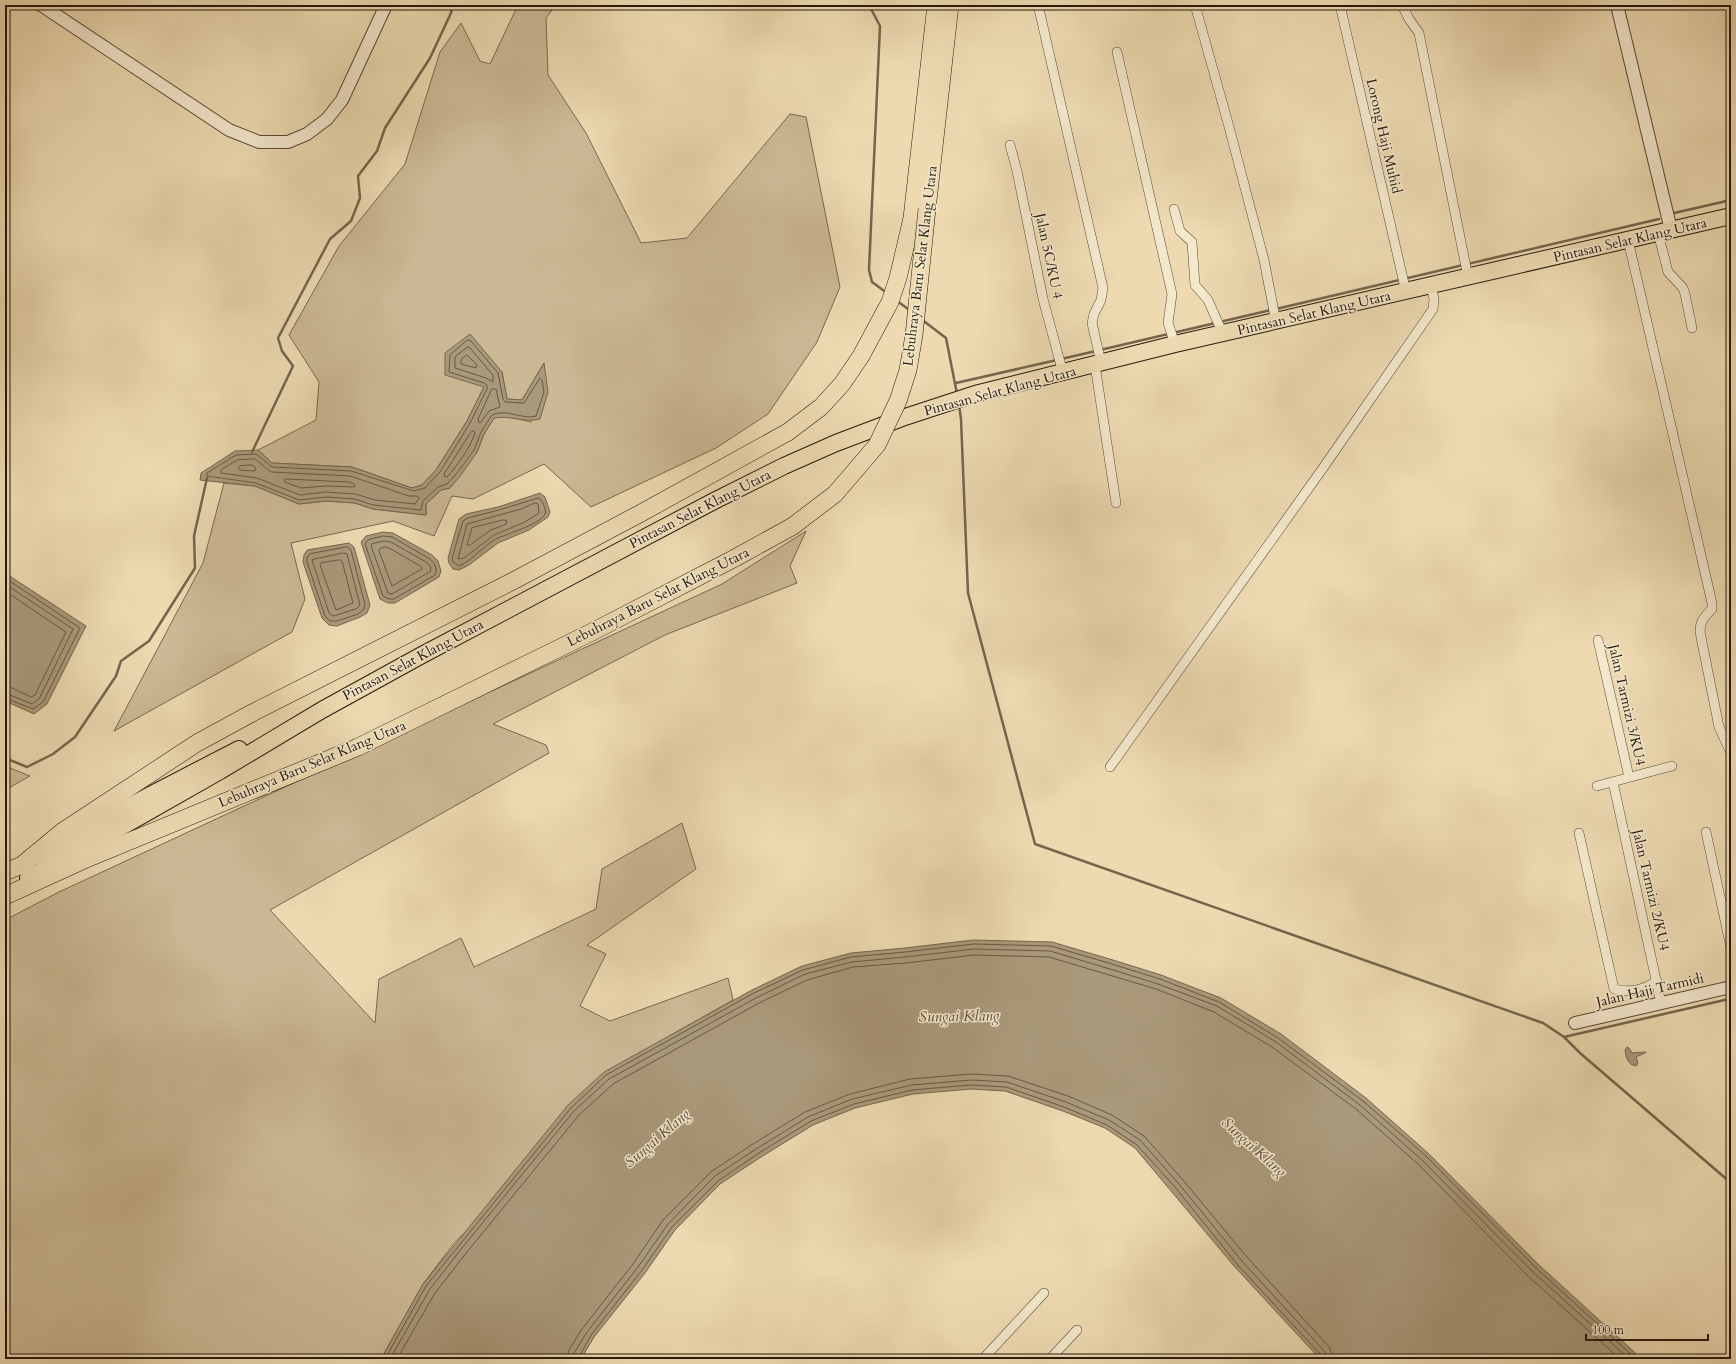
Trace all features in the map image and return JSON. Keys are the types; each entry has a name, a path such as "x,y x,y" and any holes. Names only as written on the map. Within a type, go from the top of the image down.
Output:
{"highway":[{"name":"Lebuhraya Baru Selat Klang Utara","path":"22,864 63,831 197,743 254,712 513,581 788,432 820,407 842,384 862,356 890,302 898,278 912,218 936,5"},
{"name":"Lebuhraya Baru Selat Klang Utara","path":"5,896 84,860 358,747 592,632 734,558 793,526 835,494 877,445 898,401 908,370 914,335 950,5"},
{"name":"Pintasan Selat Klang Utara","path":"322,710 422,655 784,466 836,443 942,404 975,394 1063,373 1099,362 1222,330 1405,289 1431,285 1467,274 1628,240 1731,216"},
{"name":"Lebuhraya Baru Selat Klang Utara","path":"5,872 219,759 322,710"},
{"name":"Lebuhraya Baru Selat Klang Utara","path":"5,890 213,775 322,710"}],"street":[{"path":"41,5 229,130 259,142 288,142 308,134 327,119 342,100 386,5"},
{"path":"1195,5 1264,260 1275,318"},
{"name":"Lorong Haji Muhid","path":"1340,5 1405,289"},
{"path":"1402,5 1409,19 1420,33 1467,274"},
{"path":"1618,5 1664,232 1668,272 1683,288 1692,328"},
{"path":"1039,9 1103,288 1101,300 1094,314 1092,323 1099,362 1116,503"},
{"path":"1117,52 1172,294 1168,323 1174,342"},
{"name":"Jalan 5C/KU 4","path":"1010,145 1017,171 1043,298 1063,373"},
{"path":"1174,209 1180,231 1192,242 1195,285 1208,300 1222,330"},
{"path":"1628,240 1712,603 1712,610 1703,618 1700,625 1700,632 1719,727 1731,753"},
{"path":"1110,766 1330,458 1433,309 1434,299 1431,285"},
{"name":"Jalan Tarmizi 3/KU4","path":"1598,640 1629,777"},
{"path":"1597,786 1672,766"},
{"name":"Jalan Tarmizi 2/KU4","path":"1612,782 1658,981 1661,1003"},
{"path":"1706,832 1731,948"},
{"path":"1579,833 1614,989 1629,992 1640,990 1658,981"},
{"name":"Jalan Haji Tarmidi","path":"1575,1023 1731,988"},
{"path":"983,1359 1044,1293"},
{"path":"1050,1359 1078,1330"}],"shaded area":[{"path":"518,5 556,5 546,18 548,75 586,133 641,243 687,238 790,114 806,117 840,287 817,342 768,414 716,448 591,507 544,464 473,499 452,496 434,536 393,521 291,543 305,599 292,632 114,731 203,563 224,483 255,486 299,504 326,501 355,503 373,509 426,515 426,504 441,490 450,488 477,452 484,434 494,418 504,416 531,422 544,363 522,400 507,399 502,372 484,387 467,421 436,470 422,485 412,488 352,467 272,463 258,450 316,420 319,382 289,335 339,246 405,164 440,52 461,23 480,61 490,64"},
{"path":"806,531 790,566 797,583 665,635 493,724 546,745 549,753 270,910 375,1023 379,979 461,938 474,967 596,909 602,869 682,823 696,869 587,945 606,954 580,1006 610,1021 728,978 733,1000 671,1035 455,1242 423,1284 381,1359 5,1359 5,920 59,892 722,584"},
{"path":"5,766 30,776 5,790"}],"water":[{"path":"470,334 502,372 507,399 522,400 544,363 548,392 540,419 529,420 506,417 494,418 484,434 477,452 461,475 450,488 441,490 426,504 426,515 373,509 355,503 326,501 299,504 255,486 200,480 201,473 235,451 258,450 272,463 352,467 412,488 422,485 436,470 467,421 484,387 445,375 445,353"},
{"path":"540,493 545,497 550,512 548,517 529,530 498,543 469,565 459,570 453,569 448,558 459,519 466,514 498,507"},
{"path":"383,532 393,533 432,555 438,561 441,571 439,577 395,603 388,603 380,599 361,542 366,536"},
{"path":"349,543 354,547 370,605 367,613 360,617 337,626 329,625 322,618 303,562 304,555 307,550"},
{"path":"5,573 86,626 47,704 34,714 5,701"},
{"name":"Sungai Klang","path":"973,940 1052,942 1113,960 1161,975 1221,998 1281,1034 1366,1098 1429,1154 1539,1265 1642,1359 1320,1359 1234,1266 1135,1148 1105,1128 1063,1111 1005,1091 971,1089 913,1094 855,1108 813,1125 720,1184 675,1230 645,1273 594,1337 581,1359 381,1359 423,1284 568,1105 604,1072 752,990 802,966 851,953"},
{"path":"1627,1047 1632,1053 1646,1052 1636,1057 1638,1063 1636,1066 1628,1061 1625,1050"}],"waterway":[{"path":"252,452 293,366 282,351 278,338 330,239 351,221 360,198 358,176 377,151 385,128 430,58 451,13 452,5"},
{"path":"869,5 880,26 869,270 872,282 887,293"},
{"path":"1674,213 1731,200"},
{"path":"1276,309 1659,219"},
{"path":"897,301 911,311"},
{"path":"1100,350 1271,310"},
{"path":"921,319 946,338 957,394"},
{"path":"1061,359 1096,351"},
{"path":"956,383 1057,360"},
{"path":"959,405 961,419 968,593 1035,844 1543,1023 1564,1037 1580,1053 1731,1183"},
{"path":"5,758 27,767 53,754 75,737 116,676 121,661 149,641 195,568 194,536 207,478"},
{"path":"1564,1037 1729,999"}]}
